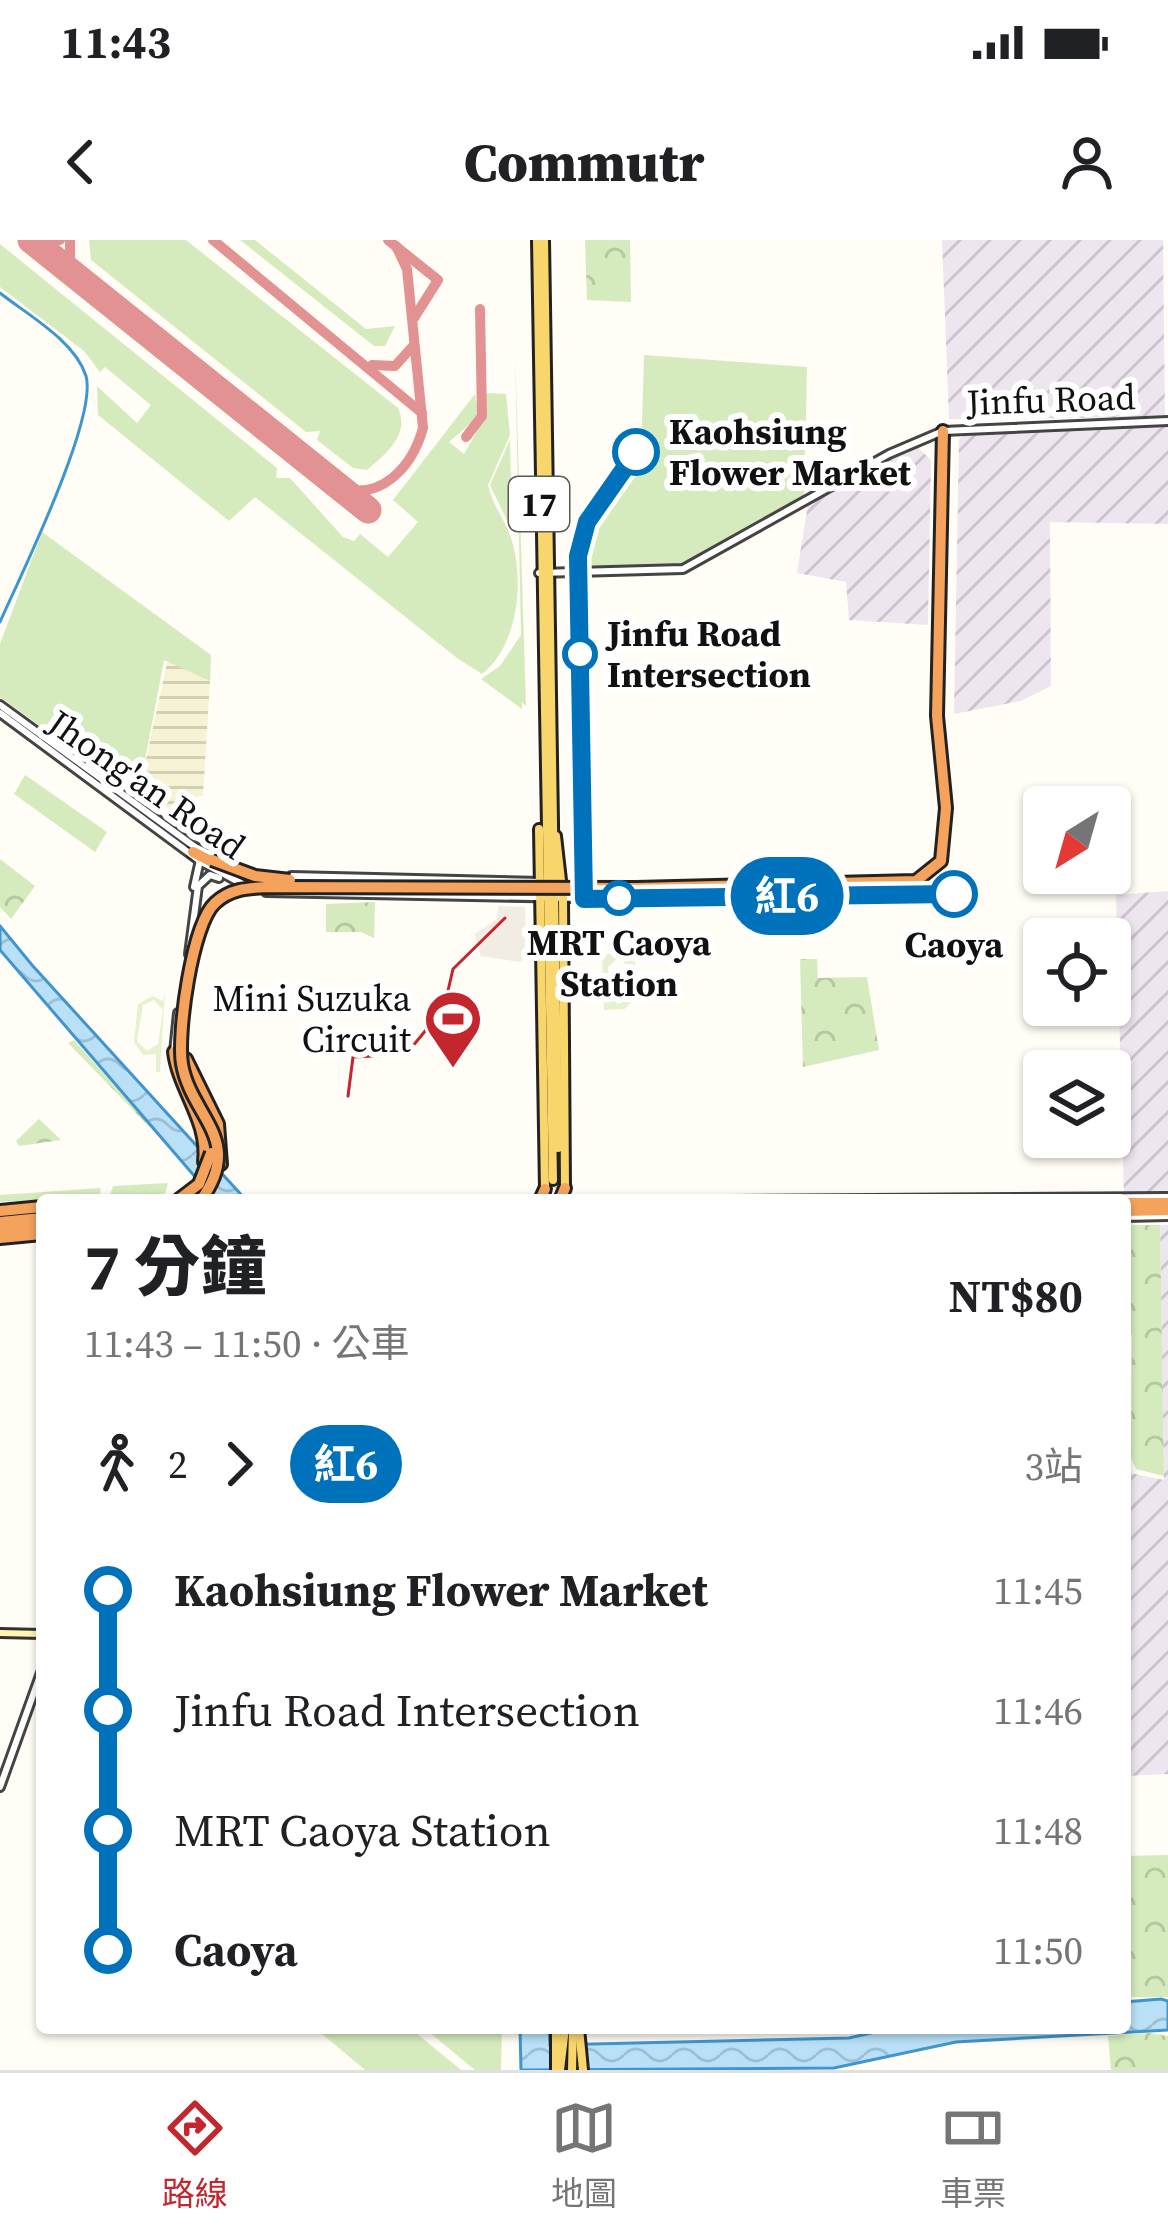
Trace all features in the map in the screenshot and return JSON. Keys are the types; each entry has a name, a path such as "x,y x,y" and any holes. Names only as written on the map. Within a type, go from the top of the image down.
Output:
{"highway":[{"path":"206,1194 214,1175 217,1141 185,1075 181,1052 198,933 212,906 231,892 266,887 908,881 928,875 939,864 946,808 937,716 941,432"},
{"path":"203,856 280,880 502,888"},
{"path":"184,1194 199,1184 211,1158 211,1136 177,1056 194,933 212,900 252,884 502,888"},
{"path":"180,1055 206,1145 198,1178 181,1194"},
{"path":"180,1055 222,1142 219,1177 208,1194"},
{"path":"1131,1209 1168,1206"},
{"path":"0,1225 36,1222"}],"main road":[{"name":"17","path":"540,240 542,767 550,899 554,1190"},
{"name":"17","path":"543,573 551,811 554,1190"},
{"path":"0,1634 36,1634"},
{"path":"561,2034 569,2045"},
{"path":"569,2070 571,2034"},
{"path":"569,2070 571,2034"}],"street":[{"name":"Jinfu Road","path":"543,573 683,569 889,454 941,432 1168,421"},
{"name":"Jhong'an Road","path":"0,709 234,882 297,893 482,894"},
{"name":"Jhong'an Road","path":"203,856 272,875 549,882"},
{"path":"180,1055 203,856"},
{"path":"180,1055 197,886 210,875 234,882"},
{"name":"Jhong'an Road","path":"483,881 325,886 550,899"},
{"path":"549,882 580,898 550,899"},
{"path":"1131,1205 1168,1206"},
{"path":"0,1787 36,1687"}],"shaded area":[{"path":"942,240 1163,240 1165,417 949,419"},
{"path":"1168,425 1168,524 1050,522 1051,686 1021,701 954,714 959,439 968,433"},
{"path":"912,442 931,460 928,625 849,620 846,582 797,573 809,498"},
{"path":"168,658 210,681 203,796 195,797 184,830 138,797"},
{"path":"1168,891 1168,1197 1124,1194 1123,1158 1131,1158 1131,1050 1120,1050 1119,1026 1131,1026 1131,918 1117,918 1116,895"},
{"path":"498,906 525,907 526,958 520,962 481,956 475,934 497,919"},
{"path":"1160,1225 1168,1225 1168,1774 1131,1776 1131,1473 1164,1480"}],"green space":[{"path":"89,240 186,240 398,408 399,435 367,470 353,468 317,440 320,431 306,432 91,260"},
{"path":"240,240 255,240 366,329 395,326 385,346 374,346"},
{"path":"585,240 630,240 631,302 587,300"},
{"path":"0,244 277,468 276,478 290,478 343,537 354,541 360,534 388,557 418,522 393,500 475,394 479,416 449,442 464,454 485,417 485,393 506,394 510,435 488,485 511,538 517,593 511,630 494,662 482,674 457,658 255,497 229,521 98,415 97,386 137,423 151,405 105,367 100,372 84,351 0,287"},
{"path":"515,350 526,706 522,702 522,709 481,679 500,666 521,635"},
{"path":"644,355 807,367 804,499 682,564 587,566 586,541 641,458"},
{"path":"510,440 512,531 490,485"},
{"path":"42,532 211,655 210,681 164,660 138,797 0,697 0,644"},
{"path":"25,775 107,832 95,852 14,794"},
{"path":"0,859 35,886 11,919 0,907"},
{"path":"375,902 374,938 361,932 326,932 326,904"},
{"path":"614,953 635,962 637,994 625,1009 604,1010 602,955","holes":["618,958 630,967 629,998 618,1004 609,994 608,967"]},
{"path":"800,959 817,959 818,978 867,977 879,1050 803,1067"},
{"path":"165,991 160,1072 156,1072 156,1054 143,1055 134,1042 138,1004 153,996 163,1001","holes":["154,1000 163,1010 158,1044 147,1051 137,1041 143,1005"]},
{"path":"74,1040 165,1143 68,1043"},
{"path":"39,1119 61,1140 19,1146 16,1141"},
{"path":"168,1183 165,1194 110,1194 113,1186"},
{"path":"100,1188 101,1194 36,1194 36,1200 0,1202 0,1195"},
{"path":"1131,1225 1160,1225 1164,1476 1136,1469 1131,1458"},
{"path":"1168,1855 1168,1997 1131,1997 1131,1856"},
{"path":"322,2034 417,2034 461,2070 365,2070"},
{"path":"431,2034 502,2034 501,2070 475,2070"},
{"path":"1108,2036 1168,2036 1168,2070 1111,2070"}],"water":[{"path":"0,926 241,1194 210,1194 0,950"},
{"path":"1168,2001 1168,2030 1131,2032 1131,2002"},
{"path":"520,2034 549,2034 550,2045 867,2034 1097,2034 956,2042 834,2068 521,2070"}],"waterway":[{"path":"0,293 72,351 86,376 87,397 55,498 0,622"}],"taxiway":[{"path":"35,240 60,240"},
{"path":"70,240 70,266 78,278"},
{"path":"213,240 422,413"},
{"path":"388,240 438,280 414,318"},
{"path":"338,486 367,490 392,478 411,456 423,428 407,269 396,246"},
{"path":"466,437 482,416 480,309"},
{"path":"372,365 395,366 414,345"}],"runway":[{"path":"31,240 368,510"}],"tunnel":[{"path":"558,1180 559,1194"}],"tram line":[{"path":"348,1096 353,1057 394,1055 412,1047 444,1008 453,969 505,918"}],"bus line":[{"name":"紅6","path":"636,452 587,522 578,556 584,899 954,894"}],"place":[{"name":"Kaohsiung Flower Market","path":"636,452"},
{"name":"Jinfu Road Intersection","path":"580,654"},
{"name":"Caoya","path":"954,894"},
{"name":"MRT Caoya Station","path":"619,898"},
{"name":"Mini Suzuka Circuit","path":"453,1070"}]}
